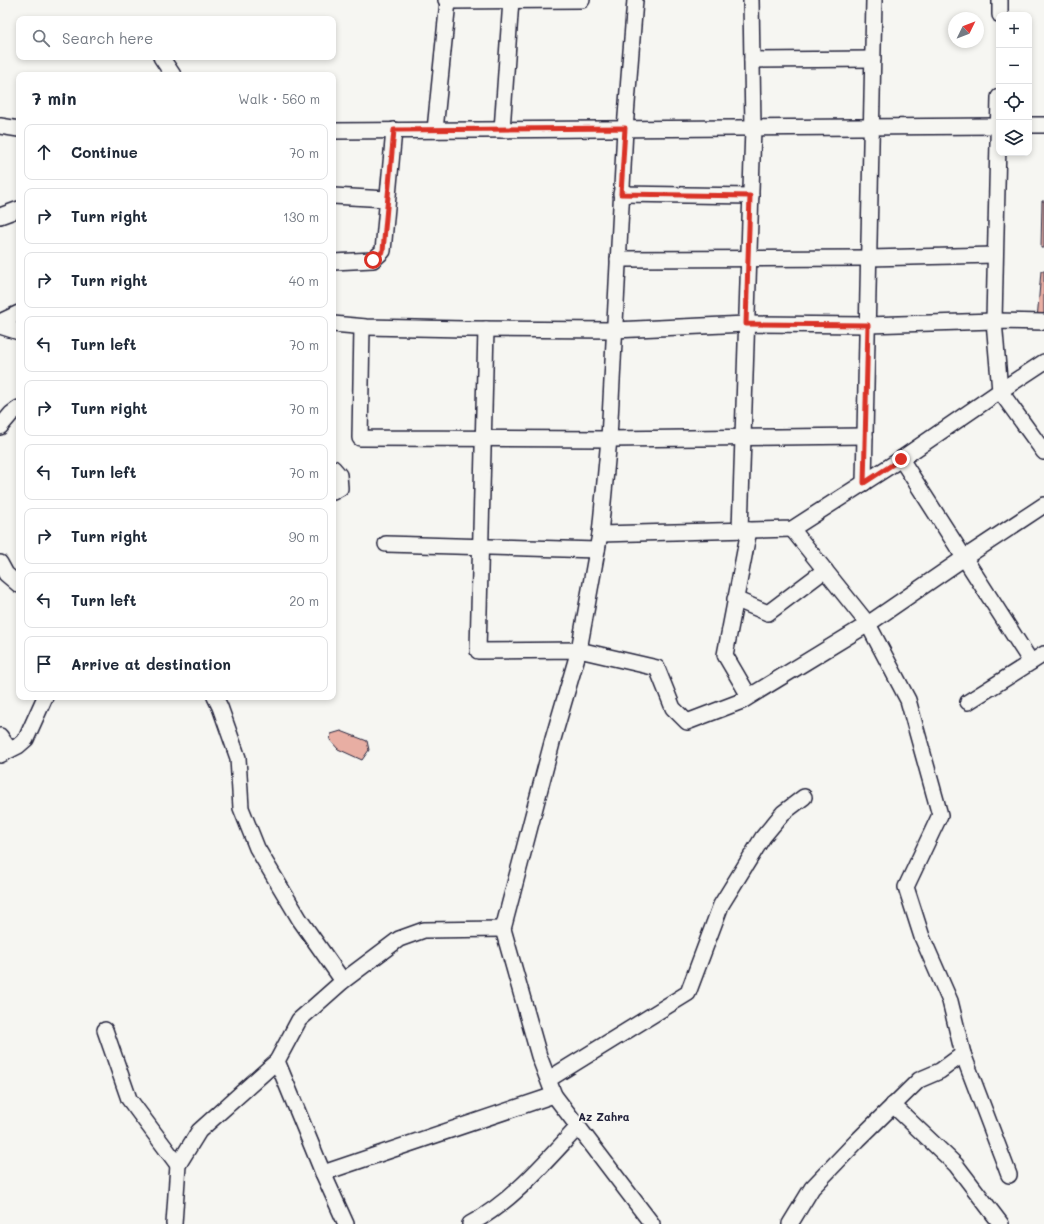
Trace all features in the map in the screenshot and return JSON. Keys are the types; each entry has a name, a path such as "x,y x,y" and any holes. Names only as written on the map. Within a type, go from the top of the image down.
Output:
{"street":[{"path":"435,130 447,1 582,0"},
{"path":"635,0 621,194 609,439 600,534 579,650 553,739 503,929 539,1056 554,1095 652,1224"},
{"path":"749,696 725,655 736,599 744,530 743,437 752,128 751,0"},
{"path":"864,483 874,0"},
{"path":"1000,0 1000,12"},
{"path":"502,130 510,1"},
{"path":"752,60 873,58"},
{"path":"163,60 171,72"},
{"path":"1032,125 1044,125"},
{"path":"0,126 16,129"},
{"path":"336,131 996,126"},
{"path":"336,262 373,260 383,251 394,130"},
{"path":"998,156 994,321 1000,391 1044,452"},
{"path":"621,194 750,196"},
{"path":"336,196 388,199"},
{"path":"0,216 16,211"},
{"path":"618,259 869,258 995,255"},
{"path":"0,322 16,315"},
{"path":"336,324 486,329 614,330 746,324 868,325 994,321 1044,322"},
{"path":"0,326 16,331"},
{"path":"362,326 360,438 609,439 865,436"},
{"path":"486,329 478,651 579,650 657,668 673,708 686,722 742,701 868,624 1044,505"},
{"path":"600,534 792,529 901,459 1044,362"},
{"path":"0,426 16,410"},
{"path":"901,459 1031,662"},
{"path":"336,472 339,475 340,488 336,490"},
{"path":"792,529 868,624 908,700 940,815 906,887 922,937 950,1001 963,1054 1009,1175"},
{"path":"386,544 597,550"},
{"path":"0,563 6,574 16,582"},
{"path":"736,599 768,613 825,570"},
{"path":"968,702 1044,654"},
{"path":"0,736 5,753 18,746 26,739 44,700"},
{"path":"216,700 238,758 241,808 257,848 300,920 343,980"},
{"path":"549,1079 688,993 721,905 763,837 784,813 804,797"},
{"path":"174,1224 178,1165 199,1131 277,1061 299,1020 343,980 400,939 424,930 503,929"},
{"path":"105,1030 129,1099 178,1165"},
{"path":"790,1224 812,1188 893,1105 919,1080 940,1071 963,1054"},
{"path":"277,1061 323,1173 346,1224"},
{"path":"323,1173 554,1095"},
{"path":"893,1105 956,1165 1001,1224"},
{"path":"470,1224 499,1206 536,1172 578,1127"}],"building":[{"path":"1042,201 1044,201 1044,248 1041,248"},
{"path":"1041,271 1044,271 1044,319 1037,320"},
{"path":"341,731 367,741 369,750 362,760 338,749 330,740 331,734"}],"district":[{"name":"Az Zahra","path":"604,1117"}],"route":[{"path":"373,260 383,251 394,130 625,128 621,194 750,196 746,324 868,325 864,483 901,459"}]}
